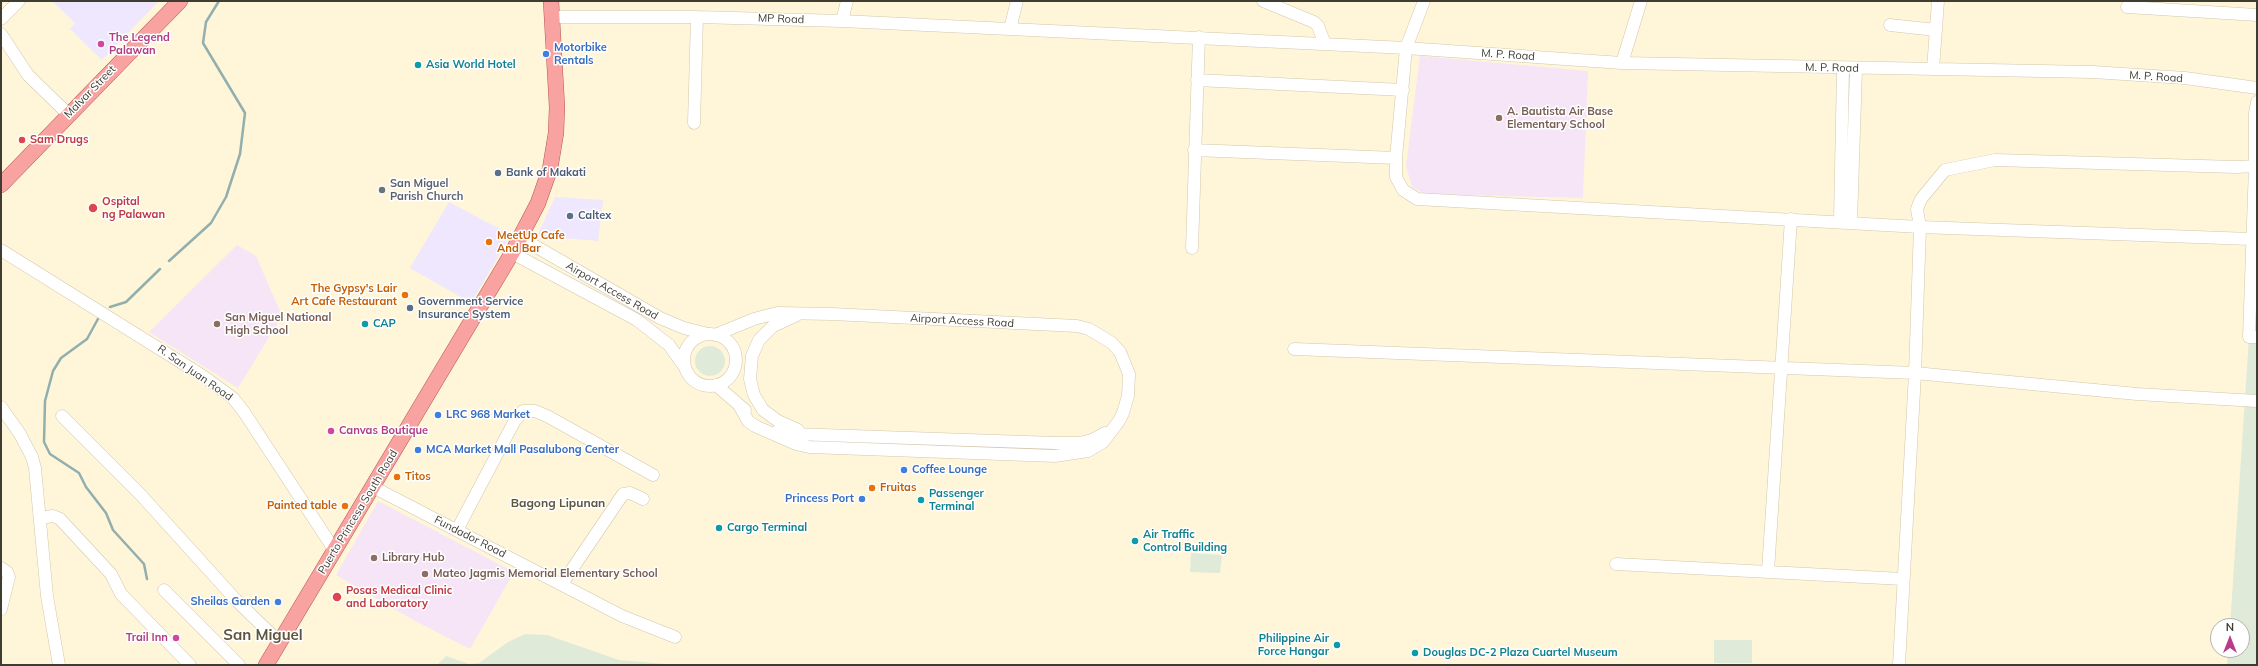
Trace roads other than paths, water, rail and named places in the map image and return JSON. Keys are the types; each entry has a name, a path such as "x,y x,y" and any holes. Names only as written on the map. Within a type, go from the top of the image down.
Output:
{"main road":[{"name":"Malvar Street","path":"1,184 180,1"},
{"name":"Puerto Princesa South Road","path":"266,665 521,238 545,187 554,151 557,107 551,1"}],"street":[{"path":"1,19 19,1"},
{"path":"842,20 846,1"},
{"path":"1010,29 1017,1"},
{"path":"1263,1 1314,22 1318,26 1325,44"},
{"path":"1424,1 1406,48 1396,158 1396,177 1403,190 1416,199 1920,227 2251,239"},
{"path":"1622,63 1638,1"},
{"path":"1933,69 1938,1"},
{"path":"2127,7 2257,15"},
{"name":"MP Road","path":"552,17 697,17 842,20 1199,37"},
{"path":"694,123 697,17"},
{"path":"1890,25 1936,30"},
{"path":"1,34 28,75 68,114"},
{"path":"1192,248 1194,150 1199,37"},
{"name":"M. P. Road","path":"1199,37 1406,48 1622,63 2093,72 2185,78 2257,88"},
{"path":"1843,68 1845,222"},
{"path":"1845,222 1856,68"},
{"path":"1197,80 1403,90"},
{"path":"2257,102 2255,113 2256,166 2251,239 2249,337 2257,337"},
{"path":"1194,150 1396,158"},
{"path":"1899,665 1915,373 1920,227 1917,209 1921,199 1945,170 1995,160 2236,168 2256,166"},
{"path":"1768,571 1790,219"},
{"name":"Airport Access Road","path":"521,238 660,318 684,328 711,334 771,315 802,313 1077,326 1089,329 1112,343 1120,352 1129,374 1126,406 1119,421 1103,442 1088,451 1055,456 835,449 796,444 773,435 748,421 739,405"},
{"name":"R. San Juan Road","path":"1,250 191,368 232,398 244,412 335,551"},
{"name":"Airport Access Road","path":"512,253 637,320 669,345 684,366"},
{"path":"802,313 773,326 759,340 752,356 750,379 754,396 763,410 778,421 806,434"},
{"path":"711,334 729,342 736,356 734,371 729,378 716,385 709,386 696,382 691,378 684,366 685,352 688,345 694,340 711,334"},
{"path":"1294,349 1781,366 1915,373 2137,394 2257,401"},
{"name":"Airport Access Road","path":"716,385 760,422 779,431 794,434 1055,443 1085,441 1111,430"},
{"path":"1,407 32,457 35,468 47,596 59,665"},
{"path":"457,530 514,422 523,412 535,411 547,416 653,475"},
{"path":"62,416 140,494 236,600 280,642"},
{"name":"Fundador Road","path":"373,487 622,616 675,637"},
{"path":"562,584 623,494 630,493 643,499"},
{"path":"40,518 53,516 60,519 111,574 121,594 190,665"},
{"path":"1616,564 1904,579"},
{"path":"1,568 7,572 9,577 1,609"},
{"path":"164,590 239,665"}],"waterway":[{"path":"169,261 211,223 226,197 240,154 245,113 203,43 206,22 219,1"},
{"path":"110,307 126,302 160,269"},
{"path":"99,317 87,339 61,358 53,371 45,401 44,442 50,454 79,473 86,487 106,513 113,530 144,564 147,579"}],"place":[{"name":"The Legend Palawan","path":"101,44"},
{"name":"Motorbike Rentals","path":"546,54"},
{"name":"Asia World Hotel","path":"418,65"},
{"name":"A. Bautista Air Base Elementary School","path":"1499,118"},
{"name":"Sam Drugs","path":"22,140"},
{"name":"Bank of Makati","path":"498,173"},
{"name":"San Miguel Parish Church","path":"382,190"},
{"name":"Ospital ng Palawan","path":"93,208"},
{"name":"Caltex","path":"570,216"},
{"name":"MeetUp Cafe And Bar","path":"489,242"},
{"name":"The Gypsy's Lair Art Cafe Restaurant","path":"405,295"},
{"name":"Government Service Insurance System","path":"410,308"},
{"name":"San Miguel National High School","path":"217,324"},
{"name":"CAP","path":"365,324"},
{"name":"LRC 968 Market","path":"438,415"},
{"name":"Canvas Boutique","path":"331,431"},
{"name":"MCA Market Mall Pasalubong Center","path":"418,450"},
{"name":"Coffee Lounge","path":"904,470"},
{"name":"Titos","path":"397,477"},
{"name":"Fruitas","path":"872,488"},
{"name":"Princess Port","path":"862,499"},
{"name":"Passenger Terminal","path":"921,500"},
{"name":"Painted table","path":"345,506"},
{"name":"Cargo Terminal","path":"719,528"},
{"name":"Air Traffic Control Building","path":"1135,541"},
{"name":"Library Hub","path":"374,558"},
{"name":"Mateo Jagmis Memorial Elementary School","path":"425,574"},
{"name":"Posas Medical Clinic and Laboratory","path":"337,597"},
{"name":"Sheilas Garden","path":"278,602"},
{"name":"Trail Inn","path":"176,638"},
{"name":"Philippine Air Force Hangar","path":"1337,645"},
{"name":"Douglas DC-2 Plaza Cuartel Museum","path":"1415,653"}],"district":[{"name":"Bagong Lipunan","path":"558,503"},
{"name":"San Miguel","path":"263,635"}]}
